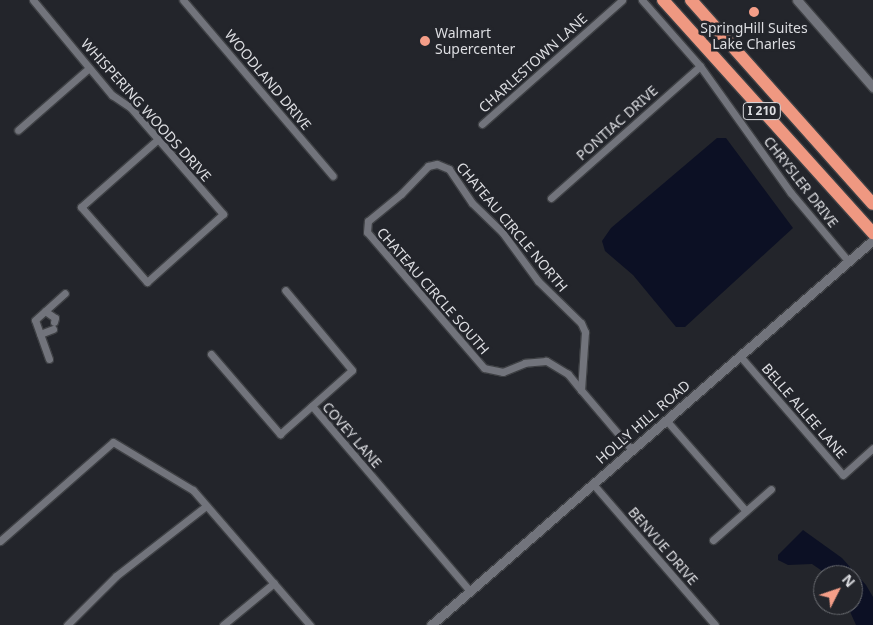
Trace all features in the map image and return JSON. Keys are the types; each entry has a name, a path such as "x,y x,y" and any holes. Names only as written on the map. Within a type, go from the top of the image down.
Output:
{"highway":[{"name":"I 210","path":"663,0 873,233"},
{"name":"I 210","path":"692,0 873,204"}],"street":[{"name":"WHISPERING WOODS DRIVE","path":"33,0 112,95 130,107 158,139 223,214 146,282 82,207 158,139"},
{"name":"WOODLAND DRIVE","path":"183,0 333,176"},
{"name":"CHARLESTOWN LANE","path":"482,124 622,0"},
{"name":"CHRYSLER DRIVE","path":"642,0 700,66 790,194 848,261"},
{"path":"797,0 873,86"},
{"name":"PONTIAC DRIVE","path":"551,198 700,66"},
{"path":"18,130 89,68"},
{"name":"CHATEAU CIRCLE NORTH","path":"401,194 428,166 437,164 449,169 472,203 502,232 538,281 581,323 585,332 581,390"},
{"name":"CHATEAU CIRCLE SOUTH","path":"401,194 368,221 367,232 477,362 496,372 532,361 546,361 561,369 581,390"},
{"name":"HOLLY HILL ROAD","path":"431,625 873,240"},
{"path":"285,290 352,370 312,406"},
{"path":"49,359 34,320 65,293"},
{"path":"40,334 53,325 55,318 45,311"},
{"name":"COVEY LANE","path":"211,354 280,434 312,406 470,591"},
{"name":"BELLE ALLEE LANE","path":"740,356 843,475 873,448"},
{"path":"581,390 632,450"},
{"path":"666,420 746,510"},
{"path":"0,541 113,442 178,478 206,506 310,625"},
{"name":"BENVUE DRIVE","path":"592,484 715,625"},
{"path":"713,540 771,489"},
{"path":"67,625 116,576 206,506"},
{"path":"223,625 274,583"}],"water":[{"path":"717,138 726,138 793,228 685,327 676,327 633,275 605,251 602,241 611,228"},
{"path":"803,530 842,558 848,565 788,565 778,560 778,555"},
{"path":"863,582 873,597 873,625 856,625 852,615 863,615"}],"place":[{"name":"SpringHill Suites Lake Charles","path":"754,12"},
{"name":"Walmart Supercenter","path":"425,41"}]}
